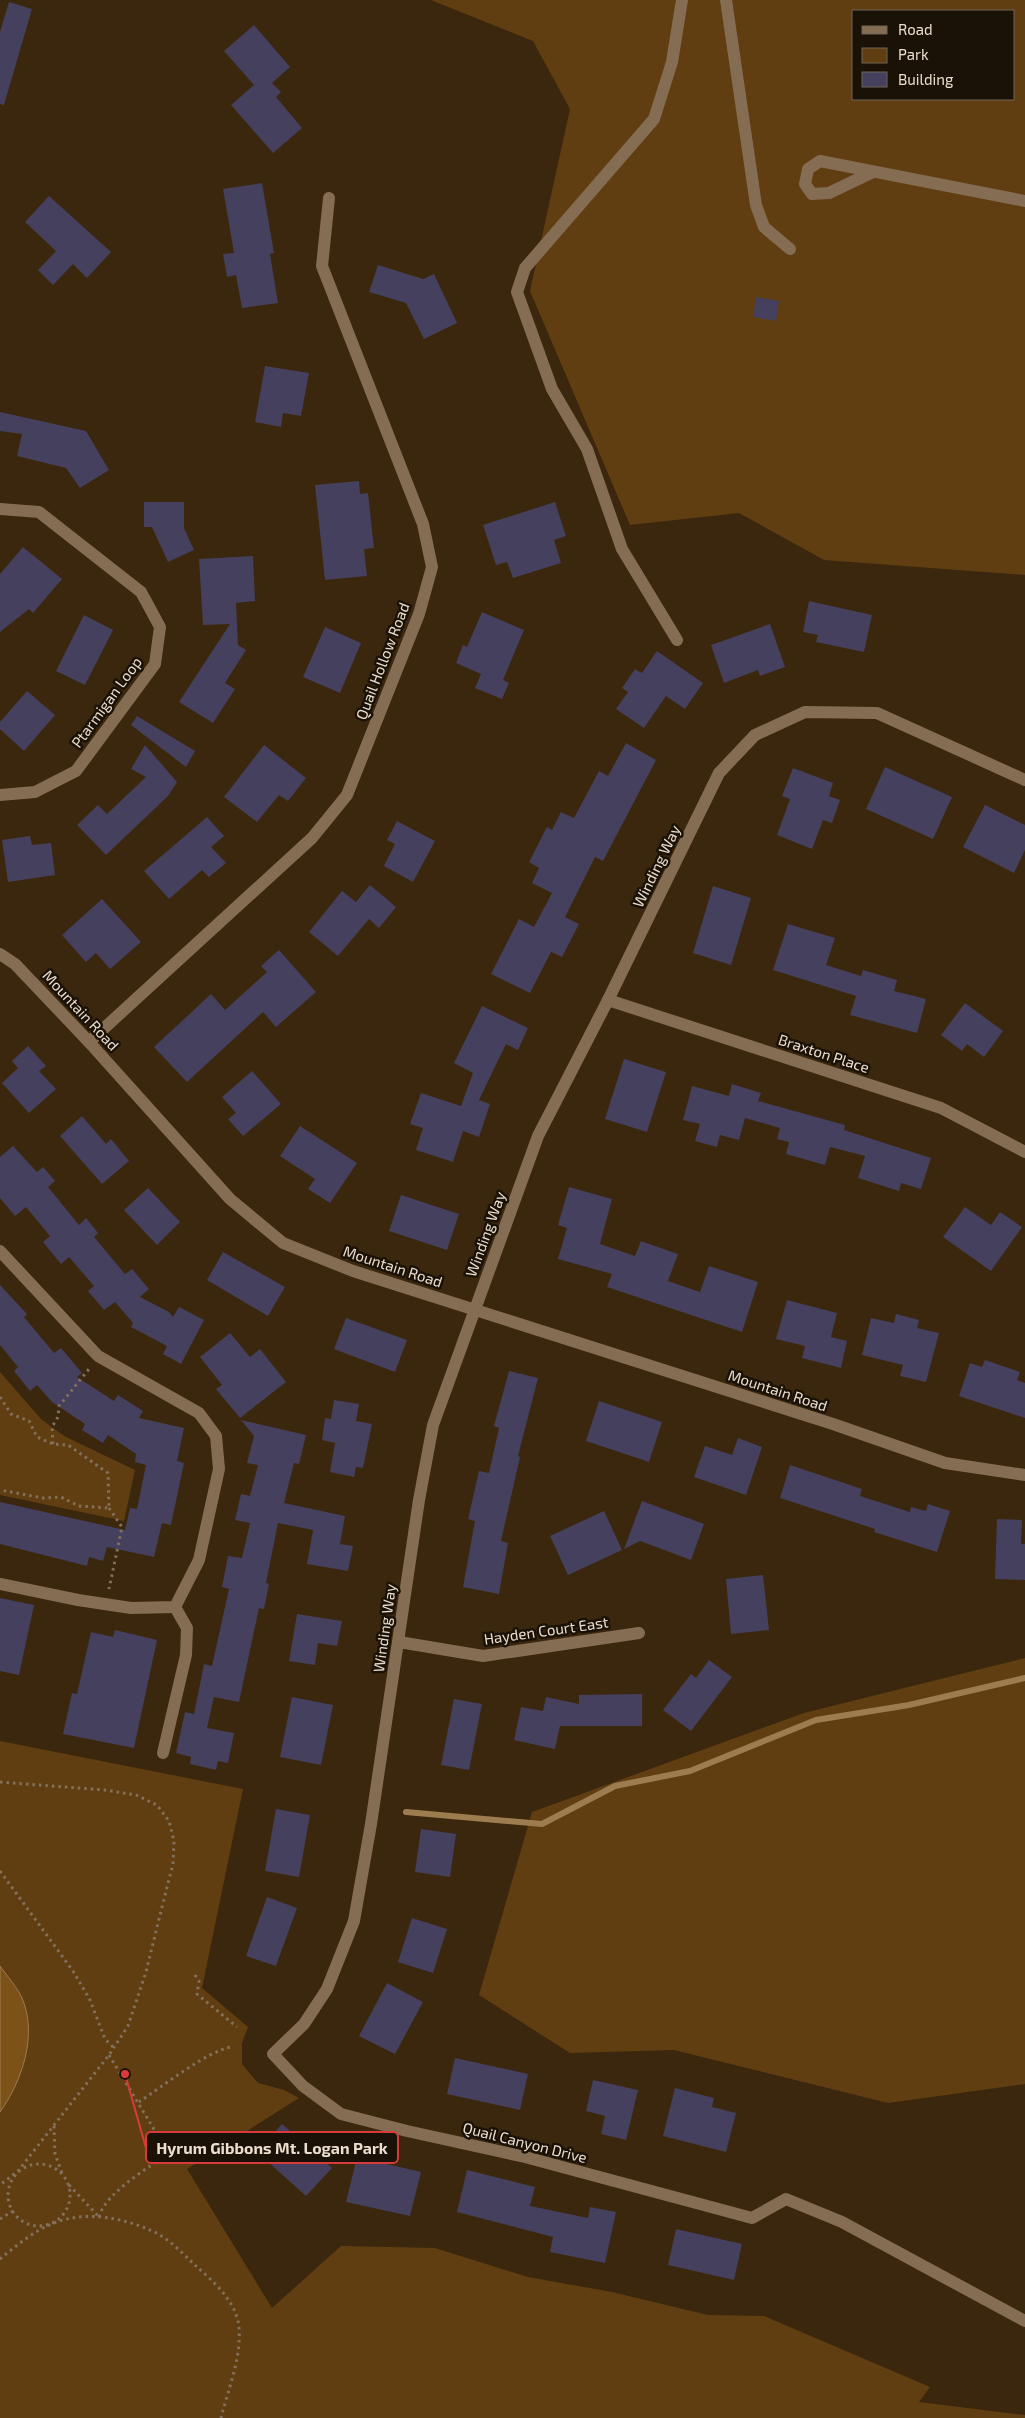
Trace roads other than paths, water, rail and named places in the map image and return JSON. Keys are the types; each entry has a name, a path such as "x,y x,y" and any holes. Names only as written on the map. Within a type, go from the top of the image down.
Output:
{"street":[{"path":"677,640 622,549 587,449 552,390 517,292 525,268 654,119 672,62 682,0"},
{"path":"726,0 756,205 764,228 790,249"},
{"path":"873,172 829,193 812,194 805,184 808,169 820,161 1025,201"},
{"name":"Quail Hollow Road","path":"89,1042 312,838 348,795 419,614 432,567 422,524 322,266 329,198"},
{"name":"Ptarmigan Loop","path":"0,508 39,512 141,592 160,627 155,664 76,771 35,792 0,795"},
{"name":"Winding Way","path":"273,2054 304,2024 327,1989 354,1921 399,1642 418,1500 433,1425 538,1136 608,1000 719,773 755,735 805,712 877,713 1025,780"},
{"name":"Mountain Road","path":"0,954 15,964 89,1042 230,1199 283,1242 353,1271 833,1424 945,1462 1025,1475"},
{"name":"Braxton Place","path":"608,1000 941,1108 1025,1152"},
{"path":"0,1251 98,1356 199,1412 216,1436 219,1469 199,1560 175,1607"},
{"path":"0,1584 131,1608 175,1607"},
{"path":"163,1753 186,1655 187,1628 175,1607"},
{"name":"Hayden Court East","path":"399,1642 483,1656 639,1634"},
{"name":"Quail Canyon Drive","path":"273,2054 303,2086 341,2114 407,2131 525,2157 752,2218 786,2199 842,2222 1025,2321"}],"waterway":[{"path":"406,1812 542,1824 615,1786 690,1771 816,1720 909,1705 1025,1678"}],"place":[{"name":"Hyrum Gibbons Mt. Logan Park","path":"125,2074"}]}
